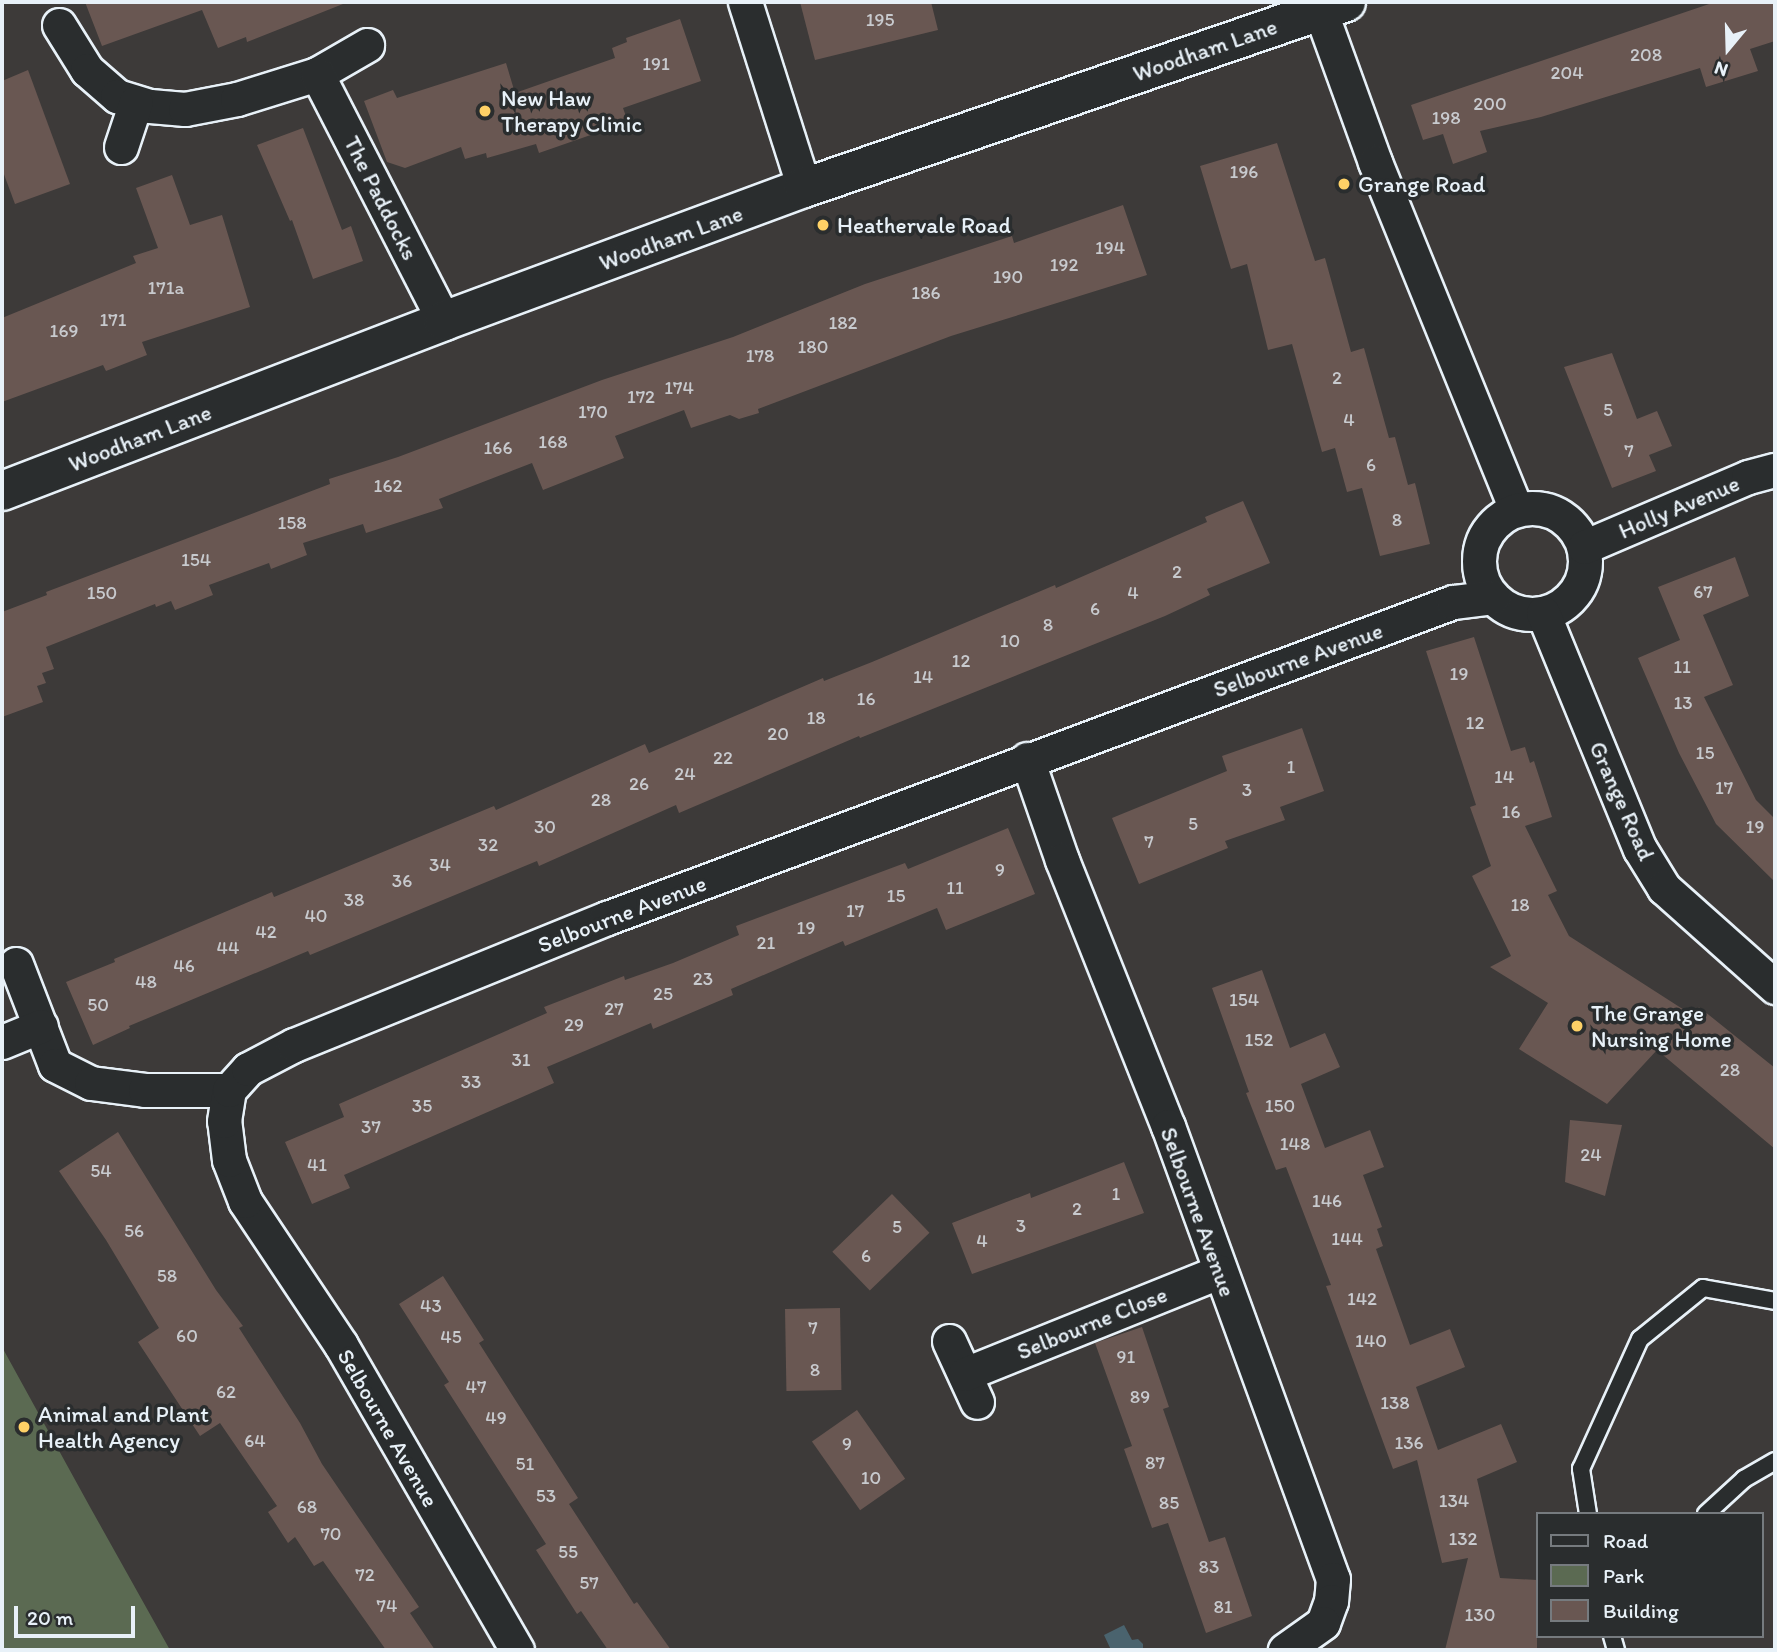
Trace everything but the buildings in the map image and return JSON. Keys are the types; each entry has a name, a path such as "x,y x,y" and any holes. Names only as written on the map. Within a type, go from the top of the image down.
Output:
{"main road":[{"name":"Woodham Lane","path":"2,491 444,321 804,188 1333,6"}],"street":[{"path":"745,2 804,188"},
{"path":"1333,6 1375,162 1516,510"},
{"path":"59,25 87,70 117,96 150,106 185,109 237,99 317,74 367,45"},
{"name":"The Paddocks","path":"317,74 444,321"},
{"path":"121,147 136,102"},
{"name":"Holly Avenue","path":"1584,547 1748,477 1775,470"},
{"path":"1534,507 1565,519 1577,531 1584,547 1585,564 1581,581 1572,596 1559,607 1543,613 1525,613 1507,608 1493,597 1483,582 1479,564 1480,547 1488,530 1500,517 1516,510 1534,507"},
{"name":"Selbourne Avenue","path":"517,1650 341,1346 245,1201 229,1160 224,1121 229,1090 248,1069 306,1040 607,918 1453,602 1493,597"},
{"name":"Grange Road","path":"1543,613 1640,849 1664,888 1775,987"},
{"name":"Selbourne Avenue","path":"1027,760 1062,860 1168,1126 1219,1272 1333,1578 1331,1601 1323,1623 1285,1650"},
{"path":"16,964 55,1065 91,1083 145,1090 229,1090"},
{"path":"2,1042 41,1026"},
{"name":"Selbourne Close","path":"949,1341 971,1388 1219,1272"}],"lane":[{"path":"1588,1512 1581,1469 1640,1339 1703,1288 1775,1301"},
{"path":"1708,1512 1744,1479 1775,1461"}],"green space":[{"name":"Animal and Plant Health Agency","path":"2,1347 90,1507 170,1650 2,1650"}],"water":[{"path":"1124,1625 1132,1640 1138,1639 1143,1644 1143,1650 1111,1650 1104,1635"}],"place":[{"name":"New Haw Therapy Clinic","path":"485,111"},
{"name":"Grange Road","path":"1344,184"},
{"name":"Heathervale Road","path":"823,225"},
{"name":"The Grange Nursing Home","path":"1577,1026"},
{"name":"Animal and Plant Health Agency","path":"24,1427"}]}
